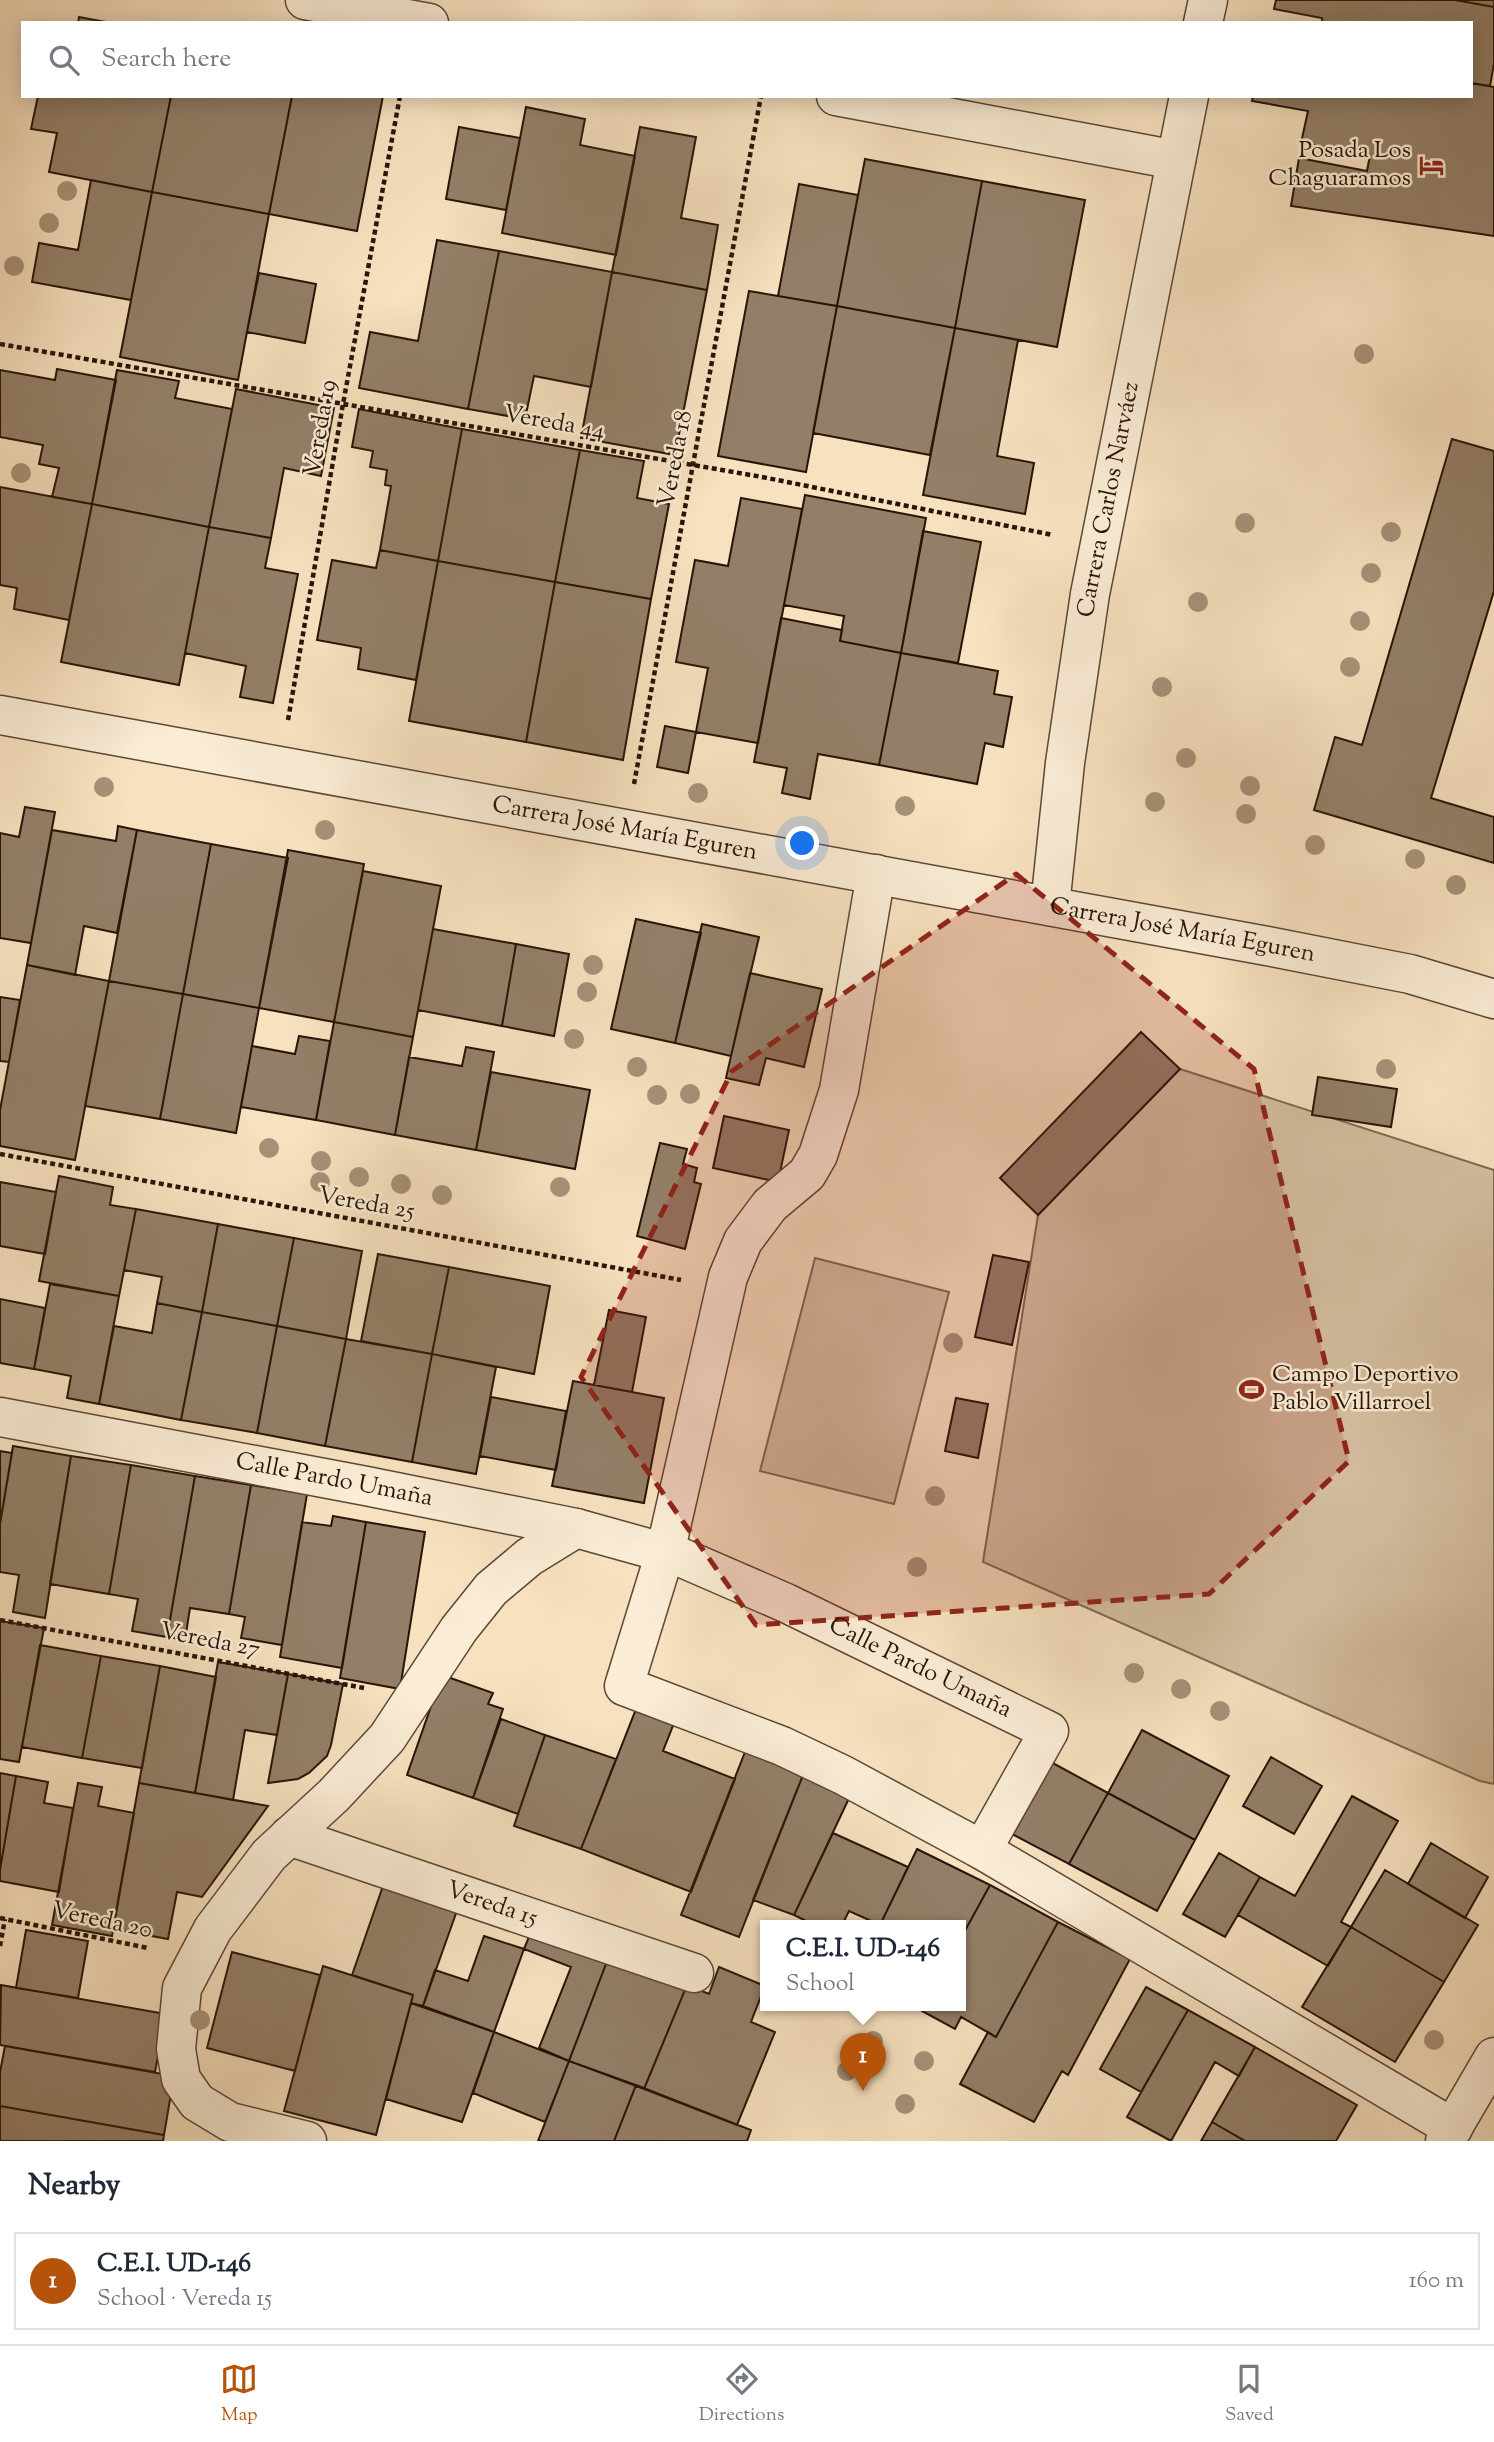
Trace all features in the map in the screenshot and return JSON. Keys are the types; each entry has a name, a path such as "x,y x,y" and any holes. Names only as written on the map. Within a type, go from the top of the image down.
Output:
{"street":[{"path":"305,0 418,21"},
{"path":"1203,21 1208,0"},
{"path":"846,98 1176,160"},
{"name":"Carrera Carlos Narváez","path":"1050,906 1065,764 1090,594 1189,98"},
{"name":"Carrera José María Eguren","path":"0,715 1410,974 1494,999"},
{"path":"876,874 839,1090 818,1155 807,1174 770,1205 743,1241 725,1288 665,1553 624,1685 782,1746 843,1775 982,1850 1449,2134 1494,2057"},
{"name":"Calle Pardo Umaña","path":"0,1417 576,1528 680,1557 786,1603 1049,1731 982,1850"},
{"path":"307,2141 228,2132 197,2102 180,2079 176,2049 182,1988 213,1928 269,1856 334,1795 387,1738 459,1629 491,1589 529,1557 576,1528"},
{"name":"Vereda 15","path":"289,1836 694,1973"}],"path":[{"name":"Vereda 19","path":"280,766 400,98"},
{"name":"Vereda 18","path":"625,829 761,98"},
{"name":"Vereda 44","path":"0,344 693,465 1100,544"},
{"name":"Vereda 25","path":"0,1154 725,1288"},
{"name":"Vereda 27","path":"0,1620 413,1697"},
{"name":"Vereda 20","path":"3,1918 197,1958"},
{"path":"0,1946 3,1918"}],"highlighted area":[{"path":"1016,874 1254,1069 1349,1461 1209,1594 756,1625 581,1377 732,1071"}],"shaded area":[{"name":"Campo Deportivo Pablo Villarroel","path":"1180,1069 1494,1170 1494,1784 1480,1781 983,1562 1038,1215"},
{"path":"815,1258 949,1292 894,1504 760,1471"}],"building":[{"path":"1276,0 1455,0 1494,7 1494,64 1490,86 1473,83 1473,21 1322,21 1322,18 1274,9"},
{"path":"1455,0 1494,0 1494,7"},
{"path":"79,17 100,21 78,21"},
{"name":"Posada Los Chaguaramos","path":"1473,83 1494,87 1494,236 1291,206 1299,158 1367,171 1370,155 1301,143 1308,111 1252,101 1253,98 1473,98"},
{"path":"38,98 171,98 152,192 49,172 57,133 31,129"},
{"path":"171,98 292,98 269,214 152,192"},
{"path":"292,98 383,98 357,231 269,214"},
{"path":"526,107 585,119 580,145 635,156 616,255 502,233"},
{"path":"459,127 520,138 506,210 446,199"},
{"path":"640,127 696,137 681,218 718,225 707,290 612,272"},
{"path":"865,159 982,181 955,328 837,306"},
{"path":"91,180 152,192 131,300 32,282 39,243 78,250"},
{"path":"982,181 1085,200 1057,347 955,328"},
{"path":"799,184 858,195 837,306 778,296"},
{"path":"152,192 269,214 238,380 120,357"},
{"path":"437,240 499,251 468,409 359,388 370,332 418,341"},
{"path":"499,251 612,272 591,387 534,376 525,419 468,409"},
{"path":"612,272 707,290 675,455 581,438"},
{"path":"259,273 316,284 305,343 247,332"},
{"path":"749,291 837,306 806,472 718,456"},
{"path":"837,306 955,328 930,455 813,433"},
{"path":"955,328 1018,340 997,456 1034,463 1025,514 923,495"},
{"path":"57,369 116,380 92,504 52,497 59,468 39,464 43,445 0,437 0,370 55,380"},
{"path":"117,370 179,381 175,398 232,409 209,527 92,504"},
{"path":"236,389 334,408 321,476 284,468 271,538 209,527"},
{"path":"359,409 462,429 438,561 380,550 391,486 385,485 387,470 370,467 373,451 352,447"},
{"path":"462,429 580,450 555,582 438,561"},
{"path":"1452,439 1494,451 1494,591 1431,798 1494,817 1494,863 1314,810 1335,737 1362,745"},
{"path":"580,450 644,461 637,498 669,504 651,599 555,582"},
{"path":"0,487 92,504 69,620 14,609 17,588 0,585"},
{"path":"805,495 926,518 901,653 840,641 844,616 784,605"},
{"path":"741,498 802,509 758,743 696,732 708,668 676,662 695,560 728,566"},
{"path":"92,504 209,527 179,685 61,662"},
{"path":"209,527 271,538 265,568 298,574 273,703 240,697 246,666 185,653"},
{"path":"923,531 981,542 958,663 901,653"},
{"path":"380,550 438,561 416,680 358,669 361,648 317,640 332,560 376,568"},
{"path":"438,561 555,582 526,742 409,721"},
{"path":"555,582 651,599 623,760 526,742"},
{"path":"781,618 842,630 840,641 901,653 879,765 818,754 810,799 782,793 787,768 754,762"},
{"path":"901,653 998,671 994,694 1012,697 1003,747 985,743 977,784 879,765"},
{"path":"665,726 696,732 688,773 657,767"},
{"path":"25,807 55,812 31,943 0,938 0,833 19,837"},
{"path":"118,826 137,830 117,933 84,926 75,975 27,965 52,830 116,841"},
{"path":"137,830 211,844 183,994 109,981"},
{"path":"211,844 288,858 259,1008 183,994"},
{"path":"288,850 364,864 334,1022 259,1008"},
{"path":"363,871 441,886 413,1037 334,1022"},
{"path":"636,919 701,933 675,1043 611,1029"},
{"path":"702,924 759,937 731,1056 675,1043"},
{"path":"433,929 516,944 502,1026 418,1010"},
{"path":"516,944 569,954 554,1036 502,1026"},
{"path":"27,965 109,981 75,1160 0,1146 0,1110"},
{"path":"750,973 822,989 804,1067 766,1058 759,1085 726,1078"},
{"path":"109,981 183,994 160,1119 85,1106"},
{"path":"183,994 259,1008 236,1133 160,1119"},
{"path":"0,997 20,1000 9,1062 0,1061"},
{"path":"334,1022 413,1037 395,1135 316,1120"},
{"path":"1141,1032 1180,1069 1038,1215 1000,1178"},
{"path":"299,1036 330,1041 316,1120 241,1107 252,1046 295,1054"},
{"path":"466,1047 494,1052 476,1150 395,1135 409,1057 462,1066"},
{"path":"491,1072 590,1090 575,1169 476,1150"},
{"path":"1318,1077 1397,1089 1391,1127 1312,1115"},
{"path":"724,1116 789,1130 778,1182 713,1168"},
{"path":"660,1143 687,1149 683,1164 697,1168 694,1182 701,1184 685,1249 637,1236"},
{"path":"59,1176 113,1187 110,1205 136,1209 119,1296 39,1281"},
{"path":"0,1182 56,1192 45,1254 0,1246"},
{"path":"136,1209 218,1224 202,1312 157,1303 162,1277 124,1270"},
{"path":"218,1224 294,1238 277,1326 202,1312"},
{"path":"294,1238 362,1251 346,1339 277,1326"},
{"path":"378,1254 449,1267 432,1354 361,1341"},
{"path":"993,1255 1029,1262 1012,1345 975,1337"},
{"path":"449,1267 550,1286 534,1374 432,1354"},
{"path":"50,1284 119,1296 99,1404 67,1398 71,1376 34,1369"},
{"path":"0,1299 45,1308 34,1369 0,1363"},
{"path":"157,1303 202,1312 181,1420 99,1404 114,1326 152,1333"},
{"path":"609,1310 646,1317 632,1392 594,1385"},
{"path":"202,1312 277,1326 257,1433 181,1420"},
{"path":"277,1326 346,1339 325,1446 257,1433"},
{"path":"346,1339 432,1354 412,1462 325,1446"},
{"path":"432,1354 496,1367 476,1474 412,1462"},
{"path":"573,1381 664,1398 644,1503 552,1486"},
{"path":"491,1397 566,1411 556,1470 480,1456"},
{"path":"956,1398 988,1404 978,1458 945,1451"},
{"path":"13,1446 71,1456 45,1618 13,1612 19,1575 0,1572 0,1524"},
{"path":"0,1451 12,1453 0,1524"},
{"path":"71,1456 131,1465 109,1594 50,1584"},
{"path":"131,1465 195,1476 167,1637 132,1631 138,1599 109,1594"},
{"path":"195,1476 251,1485 229,1614 190,1608 185,1640 167,1637"},
{"path":"251,1485 307,1494 282,1645 241,1638 245,1617 229,1614"},
{"path":"333,1516 366,1522 342,1668 280,1657 302,1522 331,1526"},
{"path":"366,1522 425,1532 400,1689 340,1678"},
{"path":"0,1621 44,1628 19,1762 0,1759"},
{"path":"40,1645 101,1656 82,1758 22,1747"},
{"path":"101,1656 160,1666 142,1768 82,1758"},
{"path":"218,1662 288,1674 277,1735 245,1730 233,1800 195,1793"},
{"path":"160,1666 216,1677 195,1793 139,1783"},
{"path":"288,1674 343,1684 327,1756 309,1773 298,1779 268,1783"},
{"path":"442,1675 493,1693 488,1704 503,1709 473,1798 407,1775"},
{"path":"638,1704 676,1718 663,1751 735,1779 691,1892 581,1849"},
{"path":"501,1719 545,1735 518,1814 473,1798"},
{"path":"1142,1730 1229,1776 1195,1840 1108,1793"},
{"path":"545,1735 616,1759 581,1849 514,1826"},
{"path":"745,1752 803,1775 739,1937 681,1915"},
{"path":"1271,1757 1322,1786 1294,1834 1243,1806"},
{"path":"1049,1761 1108,1793 1069,1864 1010,1833"},
{"path":"0,1773 16,1776 0,1870"},
{"path":"803,1775 851,1794 794,1915 753,1900"},
{"path":"16,1776 48,1782 44,1803 73,1808 59,1892 0,1881"},
{"path":"78,1783 102,1787 98,1806 134,1813 112,1936 52,1925"},
{"path":"139,1783 268,1806 202,1897 177,1892 168,1939 113,1929"},
{"path":"1108,1793 1195,1840 1157,1911 1069,1864"},
{"path":"1352,1796 1398,1821 1341,1922 1351,1927 1328,1966 1238,1915 1260,1877 1295,1896"},
{"path":"833,1833 908,1867 882,1920 869,1920 849,1911 844,1920 804,1920 794,1915"},
{"path":"1431,1843 1488,1877 1465,1918 1408,1884"},
{"path":"917,1849 990,1885 966,1929 966,1920 882,1920"},
{"path":"1219,1853 1260,1877 1225,1937 1183,1914"},
{"path":"1385,1870 1478,1925 1444,1982 1351,1927"},
{"path":"384,1883 459,1905 423,2006 411,2003 413,1995 352,1975"},
{"path":"990,1885 1058,1922 996,2037 961,2017 955,2029 922,2011 966,2011 966,1929"},
{"path":"1058,1922 1130,1959 1068,2075 1062,2071 1034,2122 960,2084 988,2032 996,2037"},
{"path":"533,1927 609,1956 569,2061 539,2048 571,1967 524,1949"},
{"path":"1351,1927 1444,1982 1395,2062 1302,2007"},
{"path":"26,1930 88,1941 78,1998 16,1988"},
{"path":"484,1936 524,1949 494,2032 423,2006 435,1970 468,1981"},
{"path":"232,1952 320,1975 295,2071 207,2048"},
{"path":"609,1956 687,1985 644,2089 569,2061"},
{"path":"323,1966 413,1995 376,2135 284,2111"},
{"path":"719,1967 760,1984 760,1999 751,2022 775,2032 737,2125 644,2089 687,1985 709,1994"},
{"path":"1,1985 166,2014 155,2072 0,2045"},
{"path":"1146,1987 1188,2010 1141,2092 1100,2069"},
{"path":"411,2003 494,2032 462,2122 386,2099"},
{"path":"1188,2010 1255,2047 1239,2076 1215,2062 1171,2141 1127,2117"},
{"path":"494,2032 569,2061 545,2122 473,2093"},
{"path":"5,2046 174,2076 164,2135 0,2106 0,2072"},
{"path":"1255,2047 1357,2105 1336,2141 1245,2141 1212,2122"},
{"path":"569,2061 636,2085 614,2141 538,2141"},
{"path":"636,2085 751,2130 747,2141 614,2141"},
{"path":"0,2106 164,2135 163,2141 0,2141"},
{"path":"1212,2122 1245,2141 1201,2141"}],"place":[{"name":"Posada Los Chaguaramos","path":"1431,165"},
{"name":"Campo Deportivo Pablo Villarroel","path":"1252,1389"},
{"name":"C.E.I. UD-146","path":"863,2091"}]}
